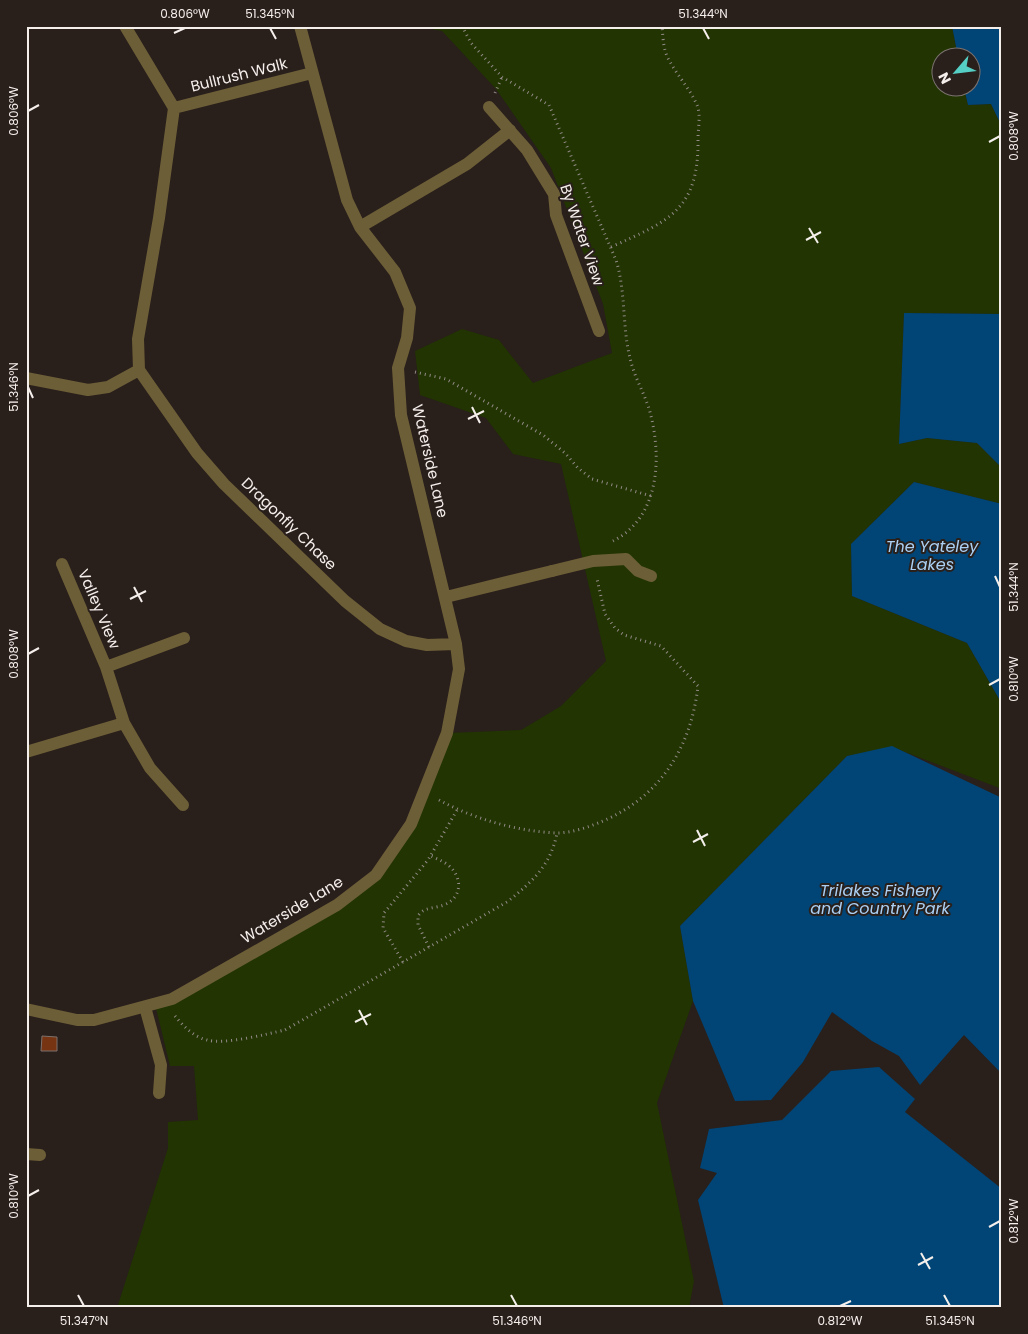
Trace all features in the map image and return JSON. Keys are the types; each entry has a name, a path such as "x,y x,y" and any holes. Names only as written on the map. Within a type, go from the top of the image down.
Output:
{"street":[{"path":"26,378 88,390 108,387 138,370 138,339 159,218 174,108 125,26"},
{"name":"Waterside Lane","path":"26,1009 77,1020 94,1020 172,999 337,906 376,874 411,824 447,733 459,669 456,644 401,415 398,368 407,338 410,308 395,272 360,227 347,200 300,26"},
{"name":"Bullrush Walk","path":"174,108 312,73"},
{"name":"By Water View","path":"489,107 528,150 554,194 556,215 599,331"},
{"path":"360,227 467,164 510,130"},
{"name":"Dragonfly Chase","path":"138,370 197,453 224,484 346,601 380,629 406,640 427,645 456,644"},
{"path":"446,597 593,561 626,559 638,570 651,576"},
{"name":"Valley View","path":"62,564 106,667 124,723 150,768 183,805"},
{"name":"Valley View","path":"106,667 184,638"},
{"path":"26,752 124,723"},
{"path":"145,1007 161,1065 159,1093"},
{"path":"26,1154 40,1155"}],"path":[{"path":"611,247 651,229 676,211 687,200 695,179 698,145 698,106 668,58 662,26"},
{"path":"398,368 446,379 543,436 565,453 578,468 592,479 651,496"},
{"path":"423,792 457,810 498,824 557,833 586,828 622,813 650,793 676,758 695,714 698,686 661,646 624,635 615,628 605,614 593,561"},
{"path":"403,962 386,936 382,920 384,912 431,856 457,810"},
{"path":"172,999 176,1017 188,1030 207,1041 248,1039 285,1030 507,902 532,882 547,863 557,833"},
{"path":"429,947 418,925 418,916 425,910 454,899 459,885 458,879 449,866 431,856"}],"green space":[{"path":"415,26 952,26 956,48 930,48 930,98 966,98 968,105 991,104 1002,127 1002,314 904,313 899,444 927,438 977,443 1002,468 1002,504 914,482 851,544 852,596 967,643 1002,704 1002,789 892,747 847,756 680,926 693,1001 657,1103 694,1281 689,1308 117,1308 168,1148 168,1122 198,1120 194,1066 170,1066 155,1004 172,999 376,875 411,824 447,733 521,730 561,706 606,661 561,464 513,454 486,418 420,395 415,351 462,329 499,340 533,383 612,353 603,304 551,168 496,89 442,31"}],"water":[{"path":"952,26 1002,26 1002,127 991,104 968,105 966,98 980,98 980,48 956,48"},
{"path":"904,313 1002,314 1002,468 977,443 927,438 899,444"},
{"name":"The Yateley Lakes","path":"914,482 1002,504 1002,704 967,643 852,596 851,544"},
{"name":"Trilakes Fishery and Country Park","path":"892,746 1002,798 1002,1074 964,1035 920,1085 899,1056 872,1041 832,1012 803,1062 771,1100 735,1101 693,1001 680,926 847,756"},
{"path":"879,1067 915,1099 905,1112 1002,1189 1002,1308 724,1308 698,1200 717,1173 700,1168 709,1129 782,1120 831,1071"}],"building":[{"path":"42,1036 57,1037 57,1051 41,1051"}]}
